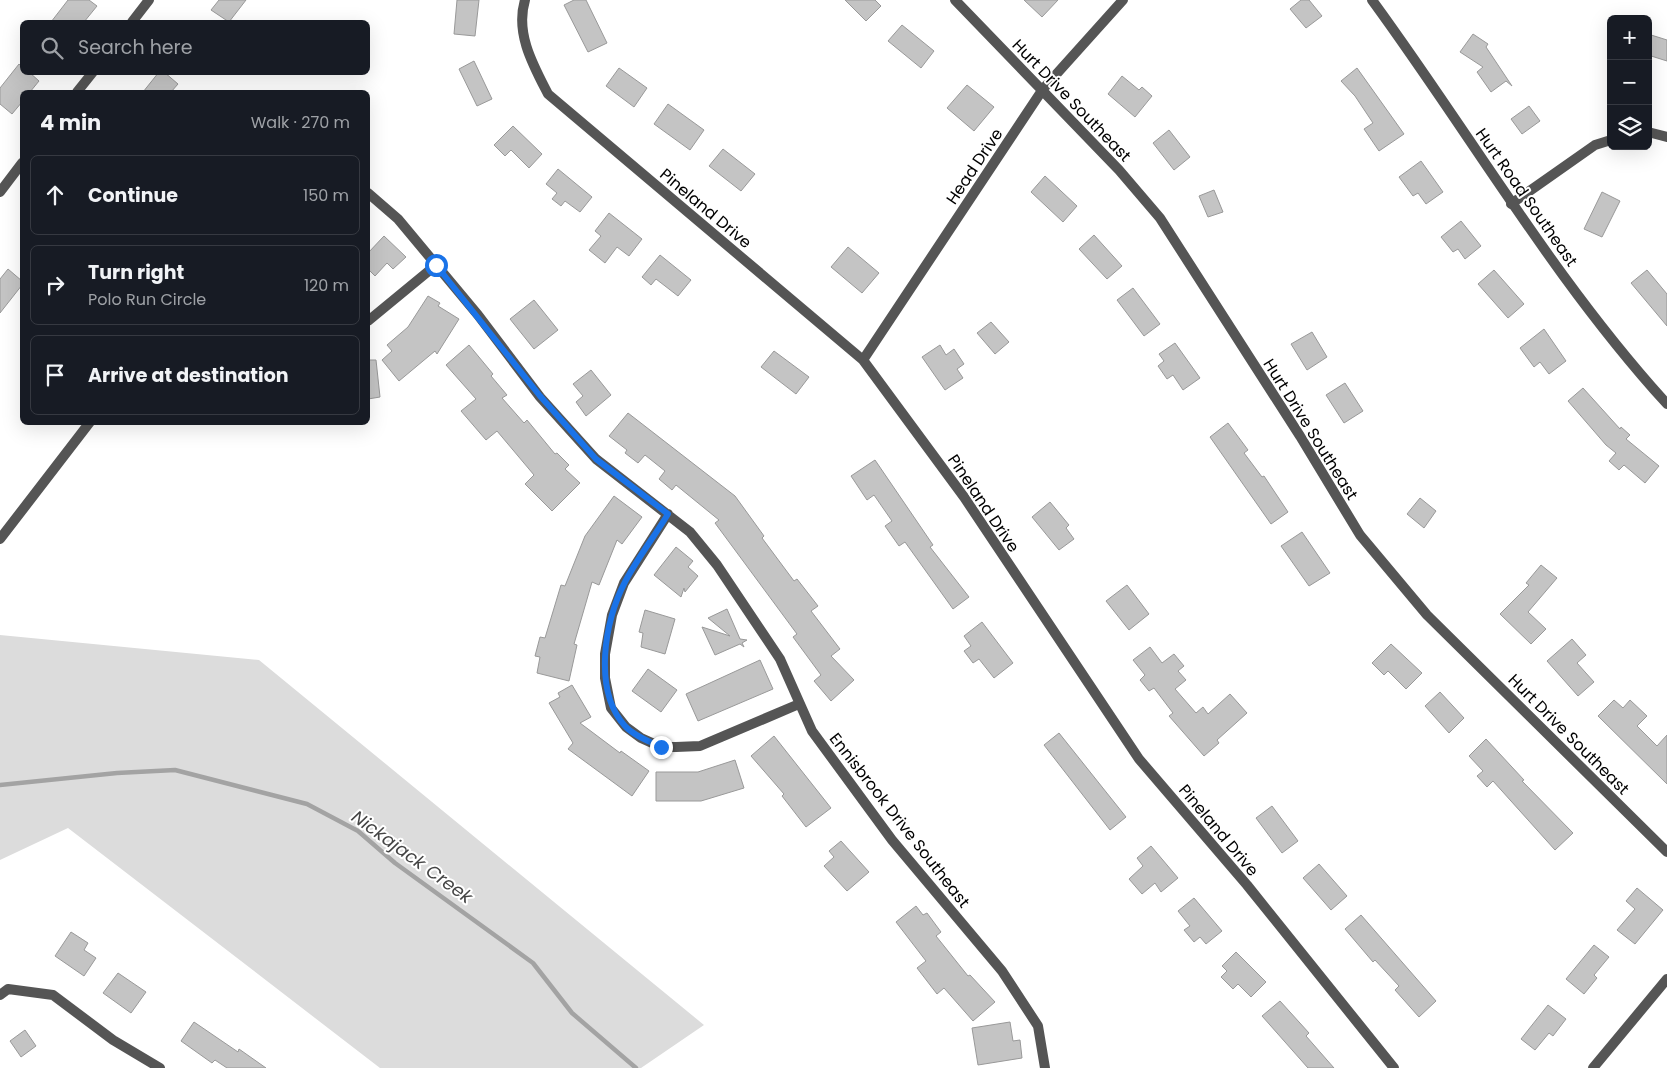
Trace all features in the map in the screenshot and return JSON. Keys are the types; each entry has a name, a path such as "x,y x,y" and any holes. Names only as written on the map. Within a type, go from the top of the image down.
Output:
{"street":[{"path":"134,20 149,0"},
{"name":"Pineland Drive","path":"525,0 523,36 534,67 548,94 863,360 964,497 1139,759 1247,885 1394,1068"},
{"name":"Hurt Drive Southeast","path":"955,0 1043,89 1119,170 1160,218 1300,436 1360,535 1403,588 1427,615 1667,852"},
{"name":"Head Drive","path":"863,360 1043,89 1123,0"},
{"name":"Hurt Road Southeast","path":"1372,0 1511,204 1626,358 1667,404"},
{"path":"79,90 91,75"},
{"path":"1652,133 1667,137"},
{"path":"1511,204 1595,145 1607,141"},
{"path":"0,192 20,166"},
{"name":"Ennisbrook Drive Southeast","path":"370,195 398,219 540,396 596,459 690,532 717,565 780,659 812,731 892,840 1002,971 1038,1026 1045,1068"},
{"path":"370,320 436,265"},
{"path":"0,539 88,425"},
{"path":"668,514 624,583 612,615 604,654 605,678 612,708 626,727 641,738 661,747 676,747 700,746 799,704"},
{"path":"1593,1068 1667,979"},
{"path":"0,995 8,989 53,995 113,1040 160,1068"}],"shaded area":[{"path":"0,635 259,660 704,1025 641,1068 380,1068 68,828 0,860"}],"building":[{"path":"68,0 89,0 97,6 86,20 53,20"},
{"path":"219,0 246,0 231,20 226,20 211,10"},
{"path":"457,0 479,0 475,36 454,34"},
{"path":"574,0 586,0 607,43 588,52 564,5"},
{"path":"845,0 875,0 881,6 866,21"},
{"path":"1024,0 1058,0 1042,17"},
{"path":"1301,0 1309,0 1322,16 1306,28 1290,9"},
{"path":"902,25 934,51 921,68 888,41"},
{"path":"1473,34 1488,44 1486,47 1512,86 1506,81 1491,92 1477,72 1483,67 1460,52"},
{"path":"1652,35 1667,40 1667,61 1652,56"},
{"path":"474,61 492,99 477,106 459,69"},
{"path":"19,64 20,75 32,75 39,81 32,90 20,90 20,104 12,114 0,104 0,88"},
{"path":"619,68 647,88 634,107 606,86"},
{"path":"1357,68 1404,134 1379,151 1364,129 1373,123 1355,96 1341,81"},
{"path":"157,75 168,75 178,84 173,90 145,90"},
{"path":"1122,76 1139,90 1142,87 1152,96 1135,117 1108,94"},
{"path":"967,85 994,107 974,131 947,108"},
{"path":"668,104 704,130 690,150 654,124"},
{"path":"1529,106 1540,121 1522,134 1511,119"},
{"path":"513,126 542,154 529,168 511,150 505,156 494,145"},
{"path":"1169,130 1190,157 1174,170 1153,143"},
{"path":"723,149 755,174 741,191 709,166"},
{"path":"1421,161 1443,192 1426,204 1418,193 1413,196 1399,177"},
{"path":"558,169 592,197 580,212 565,201 561,206 552,199 557,193 546,184"},
{"path":"1045,176 1077,206 1063,222 1031,192"},
{"path":"1214,190 1223,212 1208,217 1199,196"},
{"path":"1602,192 1620,201 1602,237 1584,229"},
{"path":"609,213 642,239 629,256 617,247 605,263 589,250 601,236 595,231"},
{"path":"1461,221 1481,246 1465,259 1458,249 1453,252 1441,237"},
{"path":"1094,235 1122,266 1107,279 1079,249"},
{"path":"384,236 406,257 393,269 387,263 375,276 370,271 370,251"},
{"path":"848,247 879,273 862,293 831,267"},
{"path":"660,255 691,280 678,296 656,279 651,285 642,277"},
{"path":"8,269 20,279 20,288 0,313 0,279"},
{"path":"1494,270 1524,304 1508,318 1478,284"},
{"path":"1647,270 1667,294 1667,326 1631,283"},
{"path":"1133,288 1160,324 1144,336 1117,300"},
{"path":"428,296 440,303 438,306 459,319 437,354 435,351 399,381 382,360 392,351 387,345 408,327"},
{"path":"534,300 558,330 534,349 510,319"},
{"path":"991,322 1009,342 995,354 977,333"},
{"path":"1544,329 1566,361 1549,374 1540,362 1534,367 1520,348"},
{"path":"1312,332 1327,357 1307,370 1291,344"},
{"path":"1175,343 1200,378 1183,390 1173,375 1167,379 1158,366 1164,361 1159,354"},
{"path":"469,345 493,374 491,376 507,395 502,398 524,423 527,420 555,454 557,453 569,465 565,469 580,483 552,511 525,484 534,475 497,431 486,440 461,411 476,399 446,365"},
{"path":"940,345 946,355 954,349 964,364 957,369 963,378 945,390 922,357"},
{"path":"774,351 809,377 796,394 761,367"},
{"path":"370,360 376,360 380,397 370,399"},
{"path":"591,370 611,395 586,416 576,402 583,396 573,384"},
{"path":"1345,383 1363,411 1344,423 1326,395"},
{"path":"1583,388 1620,429 1621,427 1630,435 1626,439 1659,466 1645,483 1624,465 1619,470 1609,461 1616,453 1606,445 1568,401"},
{"path":"628,413 735,496 764,536 762,538 794,581 797,579 818,606 811,611 840,649 831,656 854,680 831,701 814,681 821,675 793,637 797,634 715,523 719,520 676,485 672,490 659,479 665,471 645,455 638,463 625,453 627,450 609,436"},
{"path":"1228,423 1248,450 1244,453 1262,477 1264,476 1288,512 1271,524 1210,437"},
{"path":"875,460 933,545 930,547 969,597 953,609 905,542 899,546 885,526 892,521 874,495 867,500 851,476"},
{"path":"614,496 642,517 622,544 617,540 599,585 592,582 574,644 577,645 569,681 537,673 540,657 535,656 540,637 545,638 561,585 565,586 585,536"},
{"path":"1420,498 1436,511 1424,528 1407,514"},
{"path":"1050,502 1069,525 1066,528 1074,539 1059,550 1032,517"},
{"path":"1302,532 1330,573 1309,586 1281,546"},
{"path":"676,547 693,561 688,567 698,576 685,592 684,588 681,597 654,575"},
{"path":"1541,565 1557,578 1528,612 1546,629 1531,644 1500,614 1529,585 1526,583"},
{"path":"1127,585 1149,614 1129,630 1106,601"},
{"path":"727,609 740,639 747,640 742,643 744,647 740,644 715,655 702,627 730,636 708,618"},
{"path":"645,610 675,619 665,654 641,647 643,633 639,632"},
{"path":"982,622 1013,663 994,678 979,659 973,663 964,651 971,646 964,636"},
{"path":"1572,639 1586,655 1577,663 1594,682 1578,696 1547,661"},
{"path":"1391,644 1422,673 1406,689 1388,671 1384,675 1372,663"},
{"path":"1150,647 1162,663 1174,654 1184,666 1178,671 1186,680 1175,689 1196,713 1203,707 1208,714 1230,694 1247,713 1217,740 1219,743 1204,756 1169,716 1173,713 1154,688 1149,691 1140,680 1145,675 1133,660"},
{"path":"760,660 773,689 698,721 686,694"},
{"path":"648,669 677,690 661,712 632,691"},
{"path":"572,685 591,717 580,723 620,753 621,751 649,771 632,796 568,749 573,743 549,703 560,697 558,693"},
{"path":"1440,692 1464,718 1449,733 1425,706"},
{"path":"1614,700 1623,708 1630,700 1647,716 1637,726 1657,746 1667,735 1667,784 1598,716"},
{"path":"1059,733 1126,817 1110,830 1044,745"},
{"path":"774,736 831,808 806,827 782,796 784,794 751,756"},
{"path":"1486,739 1524,780 1522,781 1573,833 1555,850 1493,781 1487,787 1477,776 1483,771 1469,756"},
{"path":"735,760 744,788 701,801 656,801 656,772 698,772"},
{"path":"1272,806 1298,841 1282,853 1256,818"},
{"path":"841,841 869,872 847,891 824,866 834,857 829,851"},
{"path":"1151,846 1178,878 1161,892 1155,883 1142,894 1129,879 1143,866 1137,858"},
{"path":"1319,864 1347,896 1331,910 1303,878"},
{"path":"1637,888 1663,910 1635,944 1617,930 1635,909 1626,901"},
{"path":"1194,898 1222,931 1206,944 1200,937 1194,942 1184,930 1190,926 1178,911"},
{"path":"916,906 923,915 927,913 941,932 936,936 968,976 970,975 995,1002 973,1021 944,988 937,994 917,968 926,961 896,922"},
{"path":"1361,915 1436,1001 1419,1017 1395,990 1399,986 1375,960 1373,962 1345,929"},
{"path":"71,932 88,943 84,950 96,958 84,976 55,956"},
{"path":"1594,945 1609,957 1594,975 1597,978 1584,994 1566,979"},
{"path":"1236,952 1266,982 1251,997 1238,984 1233,989 1221,977 1227,971 1222,966"},
{"path":"118,973 146,992 131,1013 103,993"},
{"path":"1280,1001 1309,1033 1306,1036 1334,1068 1308,1068 1262,1016"},
{"path":"1548,1005 1566,1019 1553,1036 1549,1033 1535,1050 1521,1039"},
{"path":"194,1022 238,1052 239,1049 266,1068 227,1068 215,1060 212,1063 181,1041"},
{"path":"1010,1022 1013,1041 1020,1040 1022,1058 978,1065 972,1028"},
{"path":"25,1030 36,1046 21,1057 10,1041"}],"waterway":[{"name":"Nickajack Creek","path":"0,785 117,773 175,770 307,804 358,831 395,863 533,963 572,1013 636,1068"}],"route":[{"path":"436,265 478,315 540,396 596,459 668,514 624,583 612,615 604,654 605,678 612,708 626,727 641,738 661,747"}]}
